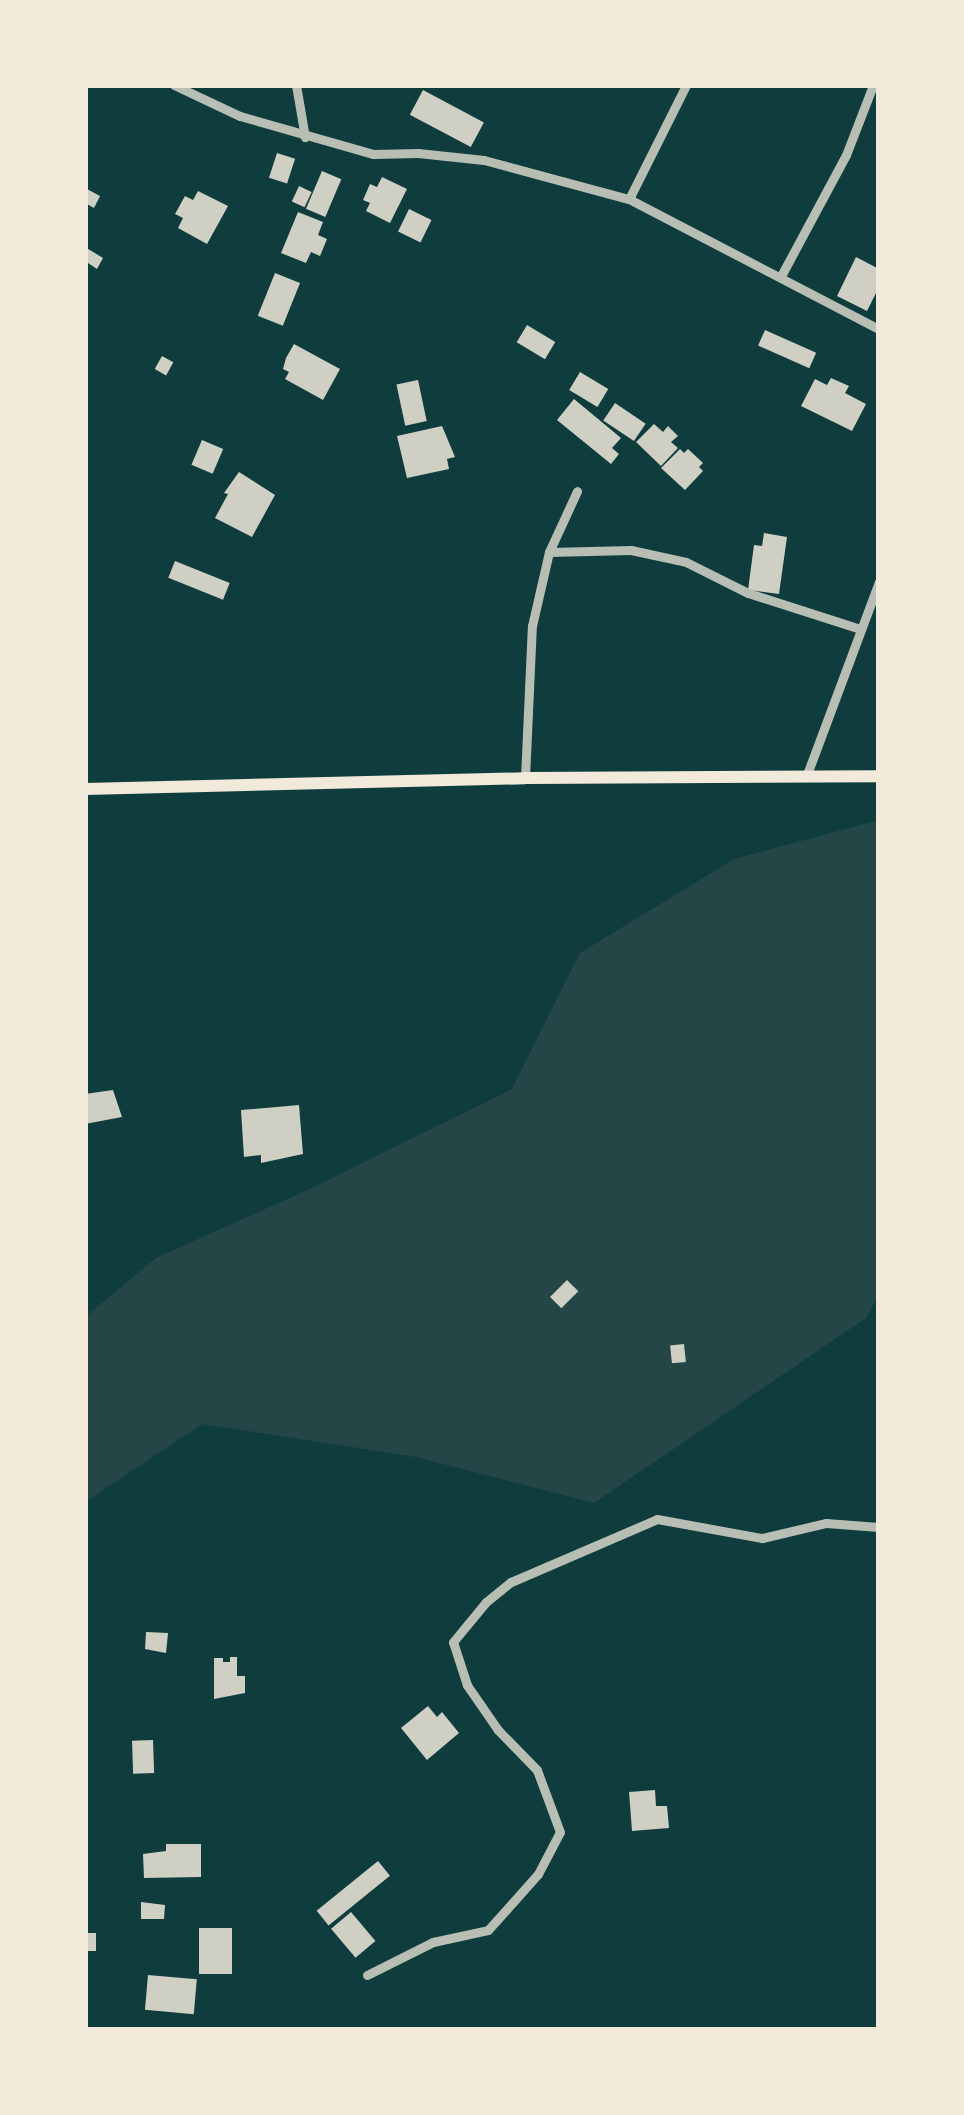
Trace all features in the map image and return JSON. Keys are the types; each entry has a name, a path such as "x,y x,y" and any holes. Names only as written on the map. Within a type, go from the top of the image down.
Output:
{"main road":[{"path":"85,788 524,778 879,776"}],"street":[{"path":"174,85 208,104 372,154 418,153 484,160 629,199 879,329"},
{"path":"296,85 305,136"},
{"path":"629,199 686,85"},
{"path":"782,276 846,154 873,85"},
{"path":"524,778 532,626 549,552 577,491"},
{"path":"549,552 630,550 686,562 748,594 860,629"},
{"path":"806,777 879,582"},
{"path":"367,1975 433,1942 488,1930 538,1874 560,1832 537,1770 498,1730 468,1685 453,1642 486,1602 511,1582 657,1520 762,1538 826,1522 879,1527"}],"shaded area":[{"path":"879,820 879,1294 866,1318 594,1503 416,1457 202,1424 85,1502 85,1317 156,1258 316,1186 512,1089 580,953 734,859"}],"building":[{"path":"423,90 484,122 471,147 410,115"},
{"path":"277,153 295,159 287,184 269,178"},
{"path":"322,171 341,179 325,217 306,209"},
{"path":"382,177 407,189 390,223 366,211 370,203 363,200 370,184 377,187"},
{"path":"299,186 312,192 305,207 292,201"},
{"path":"85,188 100,196 94,208 85,203"},
{"path":"198,191 228,206 207,244 178,228 183,218 175,214 185,196 193,200"},
{"path":"409,209 431,220 421,242 398,231"},
{"path":"298,212 323,222 318,235 327,239 320,256 311,252 306,263 281,253"},
{"path":"85,247 103,258 97,269 85,261"},
{"path":"856,257 879,269 879,287 867,311 837,296"},
{"path":"275,273 300,283 283,326 258,316"},
{"path":"527,325 555,342 545,359 517,342"},
{"path":"765,330 816,353 809,368 758,346"},
{"path":"294,344 340,369 323,400 285,379 289,372 283,369"},
{"path":"162,356 173,362 166,375 155,369"},
{"path":"580,372 608,389 597,407 569,390"},
{"path":"831,378 849,386 845,393 866,404 852,431 801,406 815,379 827,385"},
{"path":"418,380 427,421 405,426 396,385"},
{"path":"574,399 621,438 612,448 619,454 611,464 557,420"},
{"path":"615,403 646,424 634,441 603,420"},
{"path":"654,424 663,432 668,426 678,436 671,442 678,448 661,466 636,442"},
{"path":"442,426 455,457 447,459 449,469 407,478 397,436"},
{"path":"202,440 223,449 213,474 191,465"},
{"path":"680,449 684,453 688,449 703,463 699,467 703,471 685,490 661,468"},
{"path":"239,472 275,495 252,537 215,518 228,494 224,493"},
{"path":"764,533 787,537 779,594 748,590 754,545 762,546"},
{"path":"175,561 230,583 223,600 168,578"},
{"path":"113,1090 122,1117 85,1124 85,1094"},
{"path":"299,1105 303,1154 261,1163 261,1155 244,1157 241,1110"},
{"path":"567,1280 578,1291 561,1308 550,1297"},
{"path":"684,1344 686,1362 672,1363 670,1345"},
{"path":"146,1632 168,1633 166,1653 145,1649"},
{"path":"230,1657 237,1657 237,1676 245,1676 245,1693 214,1699 214,1658 230,1662"},
{"path":"428,1706 437,1717 442,1712 459,1733 427,1760 401,1728"},
{"path":"153,1740 154,1773 133,1774 132,1741"},
{"path":"655,1790 656,1806 667,1806 669,1828 632,1831 629,1792"},
{"path":"166,1844 201,1844 201,1877 144,1878 143,1854 166,1851"},
{"path":"378,1861 390,1876 329,1925 317,1911"},
{"path":"141,1902 165,1905 164,1919 141,1919"},
{"path":"351,1912 375,1941 356,1958 331,1929"},
{"path":"199,1928 232,1928 232,1974 199,1974"},
{"path":"85,1933 96,1933 96,1951 85,1951"},
{"path":"148,1975 197,1979 194,2014 145,2010"}]}
